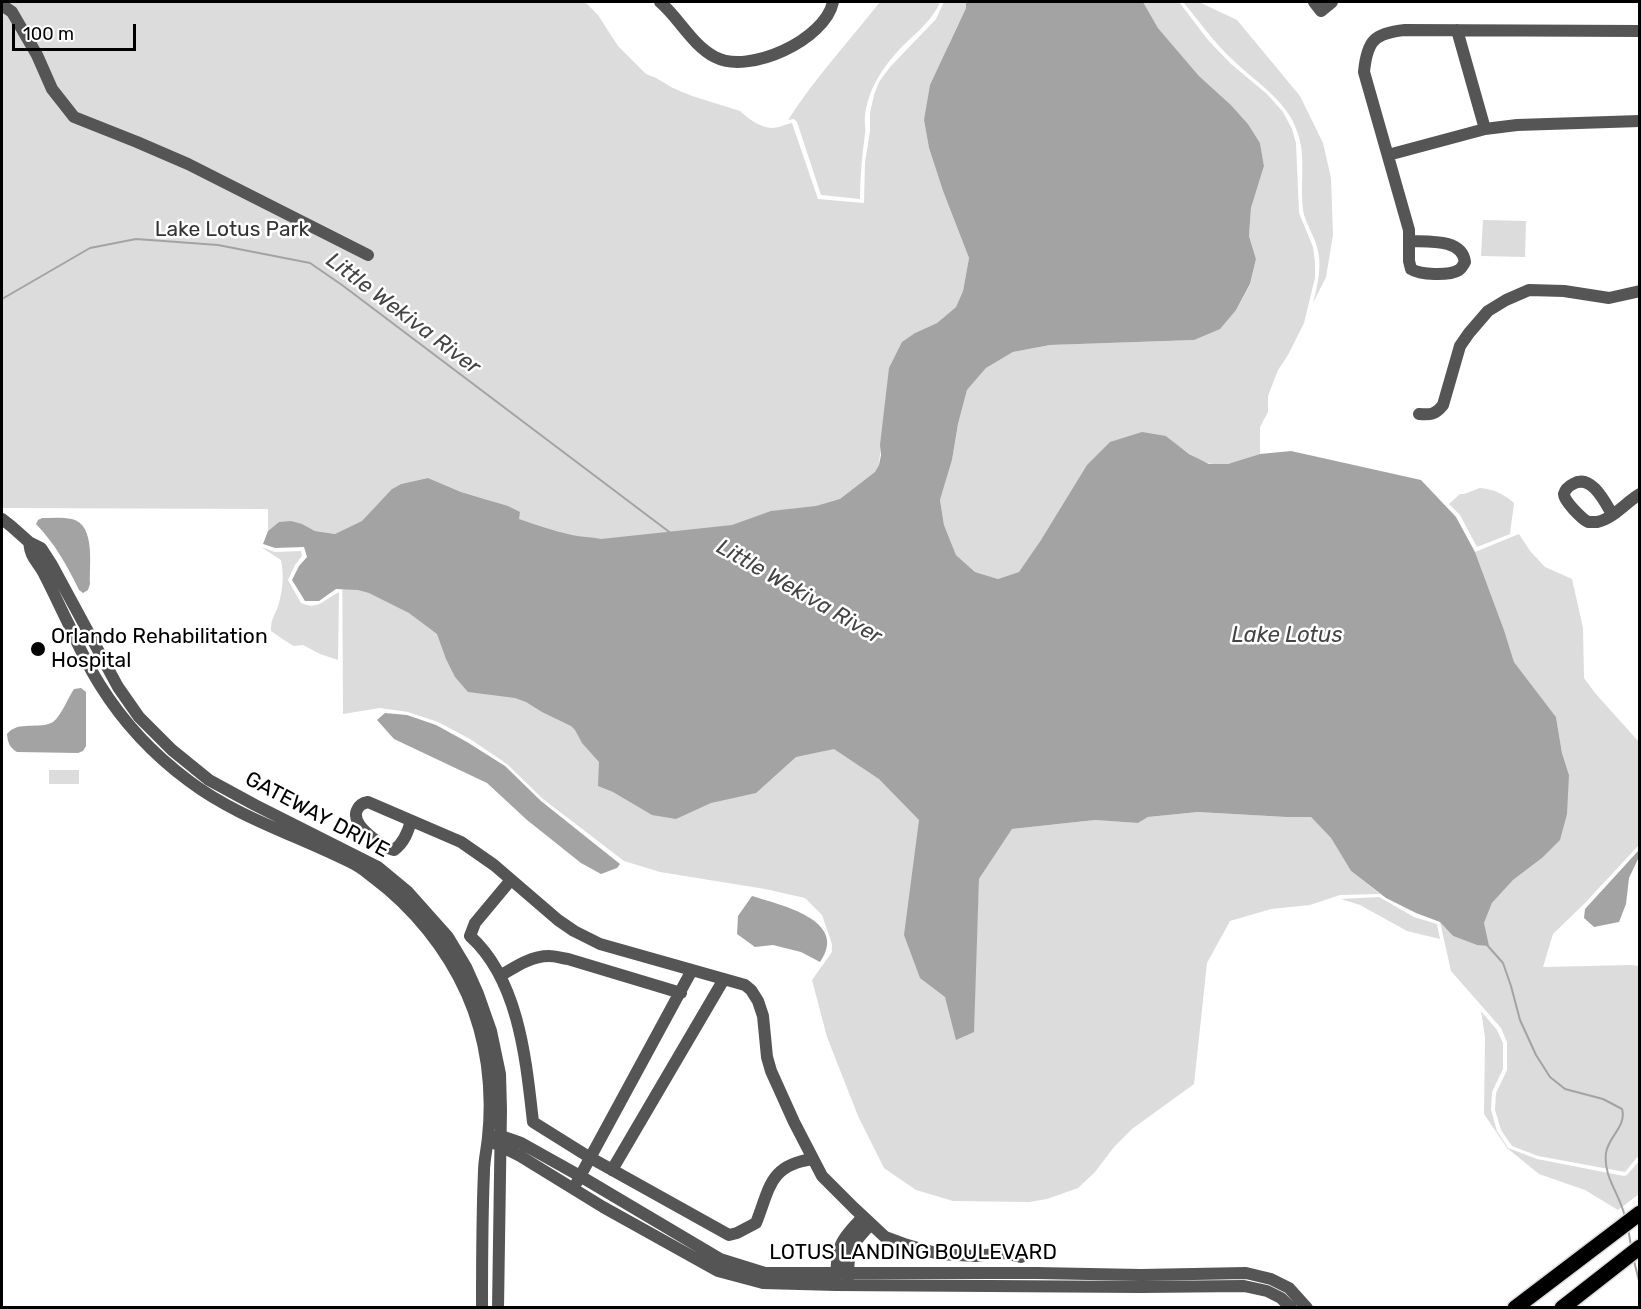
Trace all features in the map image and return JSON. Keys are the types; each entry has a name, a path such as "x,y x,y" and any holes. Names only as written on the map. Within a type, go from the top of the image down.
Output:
{"main road":[{"path":"1519,1306 1640,1213"},
{"path":"1562,1308 1640,1247"}],"street":[{"path":"660,2 669,9 700,47 716,58 732,62 752,61 782,51 806,38 823,21 832,2"},
{"path":"1314,2 1322,11 1332,2"},
{"path":"2,5 12,12 37,55 52,89 74,117 188,164 368,255"},
{"path":"1409,241 1454,246 1462,253 1465,262 1459,270 1448,273 1418,273 1411,269 1409,261 1409,241 1409,230 1364,72 1365,55 1372,42 1386,32 1405,30 1640,31"},
{"path":"1457,30 1485,129"},
{"path":"1388,155 1485,129 1517,125 1640,121"},
{"path":"1419,414 1437,413 1443,405 1460,346 1488,311 1506,300 1529,290 1564,291 1609,298 1640,291"},
{"path":"1612,514 1640,494"},
{"name":"GATEWAY DRIVE","path":"2,519 29,542 41,548 118,687 139,717 172,750 209,780 378,867 407,891 448,938 466,967 478,994 491,1031 500,1074 497,1141 498,1308"},
{"name":"GATEWAY DRIVE","path":"29,542 30,555 42,569 100,686 126,723 159,757 189,782 219,802 356,865 391,891 415,915 452,966 467,994 481,1034 497,1141 484,1167 482,1308"},
{"path":"86,659 98,652"},
{"path":"411,821 408,834 394,850 377,842 355,818 362,803 368,802 461,842 494,865 510,881 574,931 600,944 745,985 752,990 763,1016 767,1057 771,1071 822,1176 885,1237 939,1254 976,1256 1004,1253 1021,1257"},
{"path":"510,881 475,923 470,936 489,955 504,983 519,1026 533,1122 589,1157 729,1234 737,1233 756,1223 773,1179 779,1171 795,1163 813,1159"},
{"path":"500,976 535,958 549,956 567,959 681,993"},
{"path":"573,1188 692,970"},
{"path":"612,1170 724,979"},
{"name":"LOTUS LANDING BOULEVARD","path":"497,1141 521,1143 720,1259 765,1273 842,1279 1141,1287 1244,1286 1281,1298 1291,1308"},
{"name":"LOTUS LANDING BOULEVARD","path":"497,1141 603,1207 718,1271 763,1283 842,1279 1246,1273 1271,1279 1289,1288 1307,1308"},
{"path":"842,1279 836,1257 844,1250 850,1230 867,1220"},
{"path":"482,1290 498,1290"}],"green space":[{"name":"Lake Lotus Park","path":"2,2 585,2 598,15 618,46 646,74 692,96 740,111 768,128 792,123 818,199 864,203 870,113 879,82 890,67 936,19 944,2 966,2 966,8 949,44 924,120 929,148 943,191 969,258 963,291 956,307 937,323 915,333 884,420 879,463 974,750 973,1016 979,879 1012,829 1095,820 1138,823 1148,817 1198,812 1311,817 1331,838 1351,871 1380,894 1340,895 1310,905 1271,909 1230,921 1207,963 1194,1084 1132,1129 1078,1188 1047,1199 1029,1202 953,1201 916,1190 884,1168 858,1116 827,1037 812,980 832,952 832,944 822,915 805,898 660,872 624,861 543,799 507,764 470,739 438,722 408,712 380,708 343,714 342,531 335,534 315,531 301,524 279,522 268,531 268,509 2,508","holes":["428,478 461,492 495,502 392,489 401,484"]},
{"path":"880,2 940,2 927,22 886,66 872,89 865,116 860,199 821,195 797,122 794,119 788,120 821,74"},
{"path":"1143,2 1179,2 1208,40 1231,64 1267,94 1283,112 1292,129 1296,143 1299,213 1313,247 1315,262 1315,278 1304,323 1278,370 1268,396 1268,412 1260,427 1260,454 1228,464 1211,464 1195,457 1166,436 1041,540 1020,572 998,579 975,572 956,555 944,525 940,500 952,460 967,390 986,368 1013,352 1050,345 1194,340 1236,310 1250,285 1256,259 1249,236 1251,208 1264,166 1260,143 1248,124 1199,76 1158,28"},
{"path":"1183,2 1199,2 1237,20 1300,96 1323,143 1331,178 1333,235 1326,277 1313,303 1318,281 1319,259 1316,244 1303,210 1301,149 1296,127 1274,96 1227,54"},
{"path":"1483,220 1526,221 1525,257 1481,256"},
{"path":"1480,488 1498,492 1514,503 1510,534 1477,547 1460,515 1449,504 1460,494"},
{"path":"1519,534 1530,551 1545,567 1572,579 1583,628 1584,678 1639,742 1639,845 1553,934 1543,967 1639,966 1639,1155 1625,1172 1538,1156 1512,1146 1501,1130 1495,1110 1496,1093 1507,1070 1507,1042 1501,1028 1451,971 1440,922 1453,936 1477,945 1492,903 1513,880 1542,858 1569,775 1562,753 1556,717 1514,662 1475,552"},
{"path":"261,547 275,552 301,551 302,556 288,580 301,603 317,605 339,592 338,660 303,645 294,646 271,631 281,592 282,566 281,560"},
{"path":"49,770 79,770 79,784 49,784"},
{"path":"1379,897 1414,917 1437,924 1440,939 1407,931 1360,905 1341,899"},
{"path":"1481,1011 1497,1030 1503,1043 1503,1069 1492,1092 1491,1110 1497,1131 1508,1148 1537,1159 1624,1176 1639,1161 1639,1194 1618,1210 1585,1190 1539,1174 1507,1148 1484,1114 1485,1037"}],"water":[{"name":"Lake Lotus","path":"966,2 1143,2 1158,28 1199,76 1248,124 1260,143 1264,166 1251,208 1249,236 1256,259 1250,284 1236,310 1220,329 1194,340 1050,345 1013,352 986,368 967,390 952,460 940,500 944,525 956,555 975,572 998,579 1019,572 1087,465 1110,442 1142,432 1166,436 1189,454 1209,464 1228,464 1260,454 1291,451 1421,480 1456,517 1475,552 1514,662 1556,717 1562,753 1569,775 1567,814 1560,840 1542,858 1513,880 1492,903 1484,923 1489,946 1477,945 1453,936 1440,922 1386,898 1351,871 1331,838 1311,817 1198,812 1148,817 1138,823 1095,820 1012,829 979,879 974,1032 956,1040 945,997 920,978 904,935 919,820 879,779 834,749 796,757 756,793 711,803 676,819 652,815 613,792 598,786 599,762 571,726 515,698 468,692 455,677 437,634 409,613 358,590 336,589 319,601 305,601 292,580 307,557 304,547 275,548 263,544 268,531 279,522 291,521 315,531 335,534 362,521 392,489 401,484 428,478 461,492 508,506 520,512 519,519 575,536 601,539 732,525 771,511 816,506 840,499 875,472 879,465 889,368 902,342 937,323 956,307 963,291 969,258 943,191 929,148 924,120 930,85 966,8"},
{"path":"42,518 72,519 85,529 90,547 90,584 88,590 83,593 79,590 55,547 36,524"},
{"path":"81,688 86,692 86,746 83,751 78,753 17,752 11,746 7,734 17,727 53,722 74,689"},
{"path":"385,713 407,715 436,725 505,766 541,801 620,864 617,868 601,874 581,863 527,820 487,783 394,739 377,720"},
{"path":"1639,850 1639,857 1629,878 1626,904 1619,922 1594,927 1584,918 1585,909"},
{"path":"752,896 794,910 819,925 826,935 827,947 820,962 801,952 773,945 755,947 737,934 738,916"}],"waterway":[{"name":"Little Wekiva River","path":"2,299 90,248 136,239 218,245 310,263 672,534"},
{"name":"Little Wekiva River","path":"1487,945 1503,963 1520,1020 1536,1055 1550,1077 1565,1089 1603,1099 1622,1109 1622,1121 1607,1147 1606,1162 1609,1178 1625,1217"},
{"name":"Little Wekiva River","path":"1628,1228 1631,1246"},
{"name":"Little Wekiva River","path":"1634,1261 1640,1285"}],"place":[{"name":"Orlando Rehabilitation Hospital","path":"38,649"}]}
